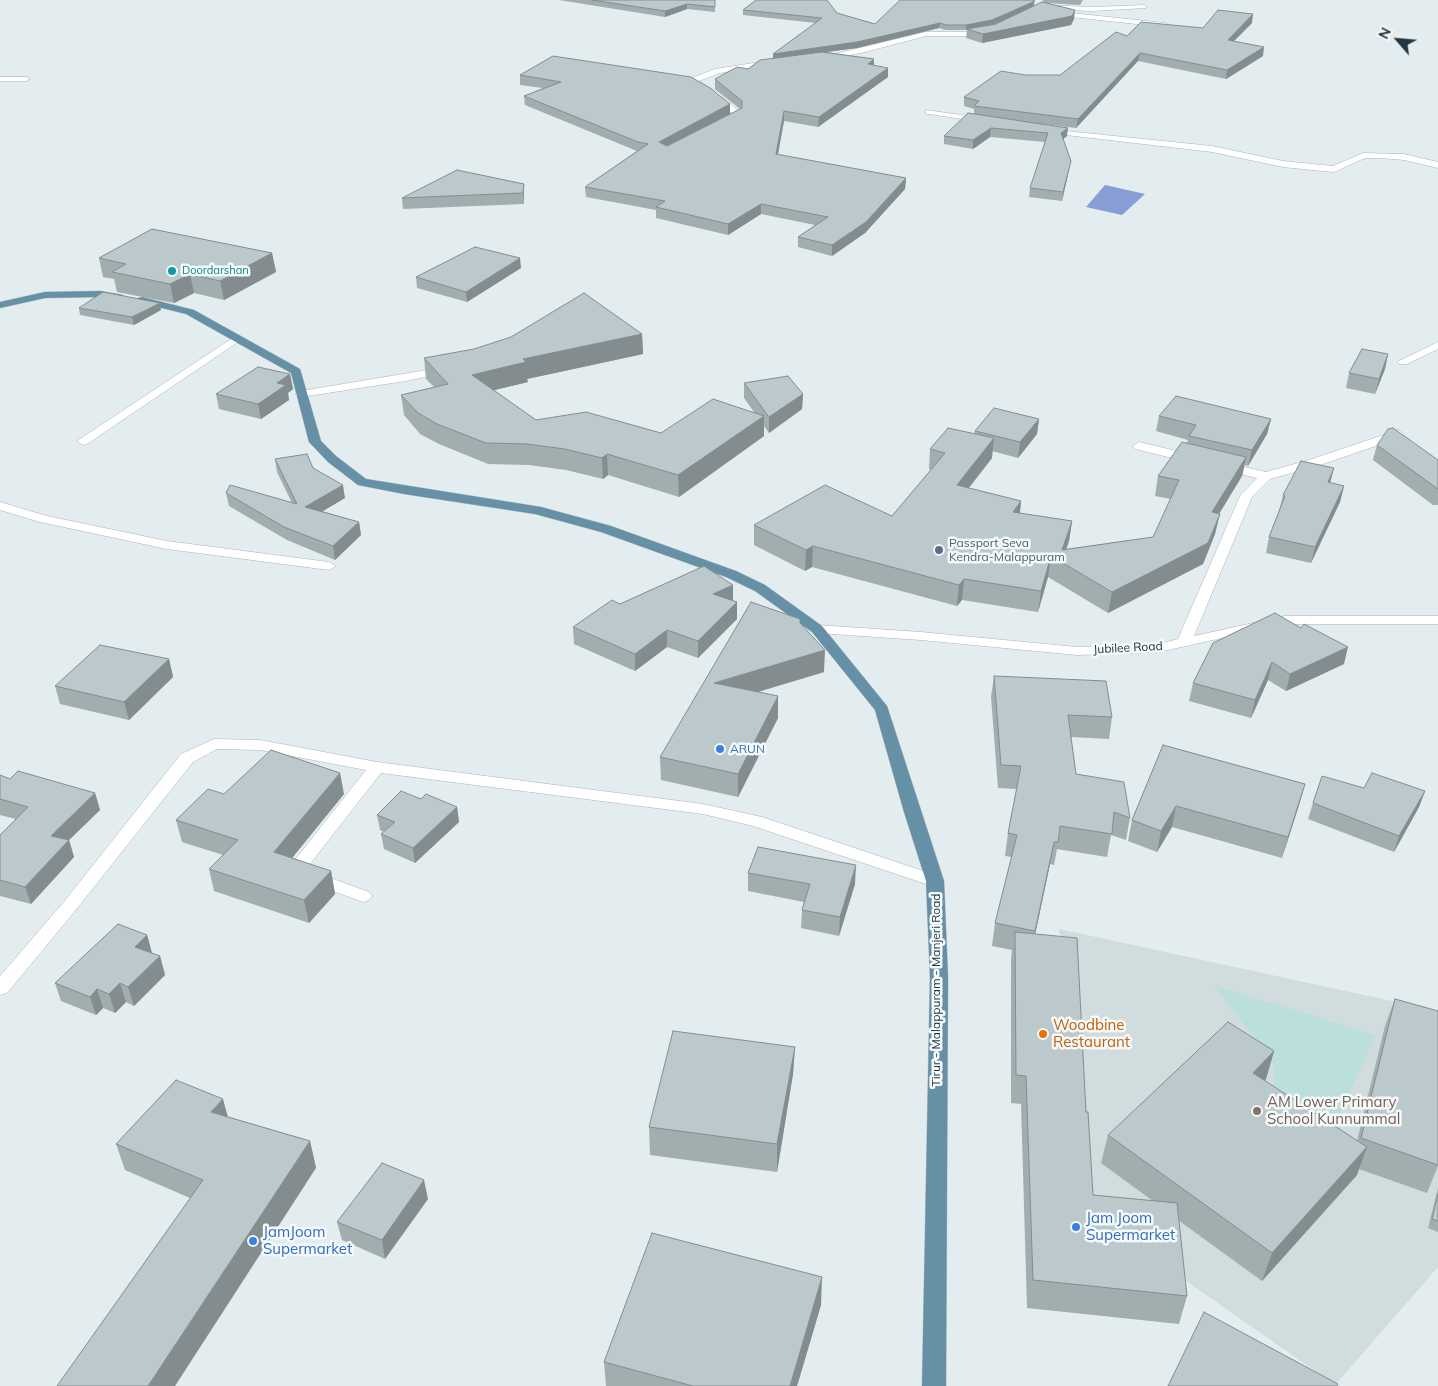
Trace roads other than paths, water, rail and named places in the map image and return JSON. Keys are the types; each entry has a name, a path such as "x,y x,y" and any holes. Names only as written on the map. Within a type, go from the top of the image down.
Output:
{"main road":[{"name":"Tirur - Malappuram - Manjeri Road","path":"0,305 45,295 100,294 143,300 190,312 296,371 315,442 332,459 362,482 536,510 606,529 731,574 760,588 816,629 882,709 912,812 935,880 939,977 934,1386"}],"street":[{"path":"1039,3 1093,9 1144,7"},
{"path":"1030,13 1039,3"},
{"path":"1039,3 1071,15 1165,24"},
{"path":"817,58 861,51 926,34 966,34 994,29"},
{"path":"714,128 738,114 714,94 695,83 695,80 718,71 782,61"},
{"path":"0,79 26,79"},
{"path":"929,112 988,121"},
{"path":"1037,129 1212,149 1283,164 1322,168 1334,169 1363,156 1380,155 1404,157 1438,165"},
{"path":"83,441 237,338"},
{"path":"1403,362 1438,345"},
{"path":"301,394 406,378 458,367"},
{"path":"1139,446 1266,476 1312,463 1399,433"},
{"path":"1184,642 1246,496 1266,476"},
{"path":"0,506 45,519 167,545 329,566"},
{"name":"Jubilee Road","path":"816,629 922,636 1077,651 1158,648 1285,620 1438,620"},
{"path":"0,988 69,907 188,758 214,744 260,745 377,767 703,809 756,821 935,880"},
{"path":"364,896 295,872 377,767"}],"water":[{"path":"1105,185 1145,194 1122,215 1086,207"}],"place":[{"name":"Doordarshan","path":"172,271"},
{"name":"Passport Seva Kendra-Malappuram","path":"939,550"},
{"name":"ARUN","path":"720,749"},
{"name":"Woodbine Restaurant","path":"1043,1034"},
{"name":"AM Lower Primary School Kunnummal","path":"1257,1111"},
{"name":"Jam Joom Supermarket","path":"1076,1227"},
{"name":"JamJoom Supermarket","path":"253,1241"}]}
